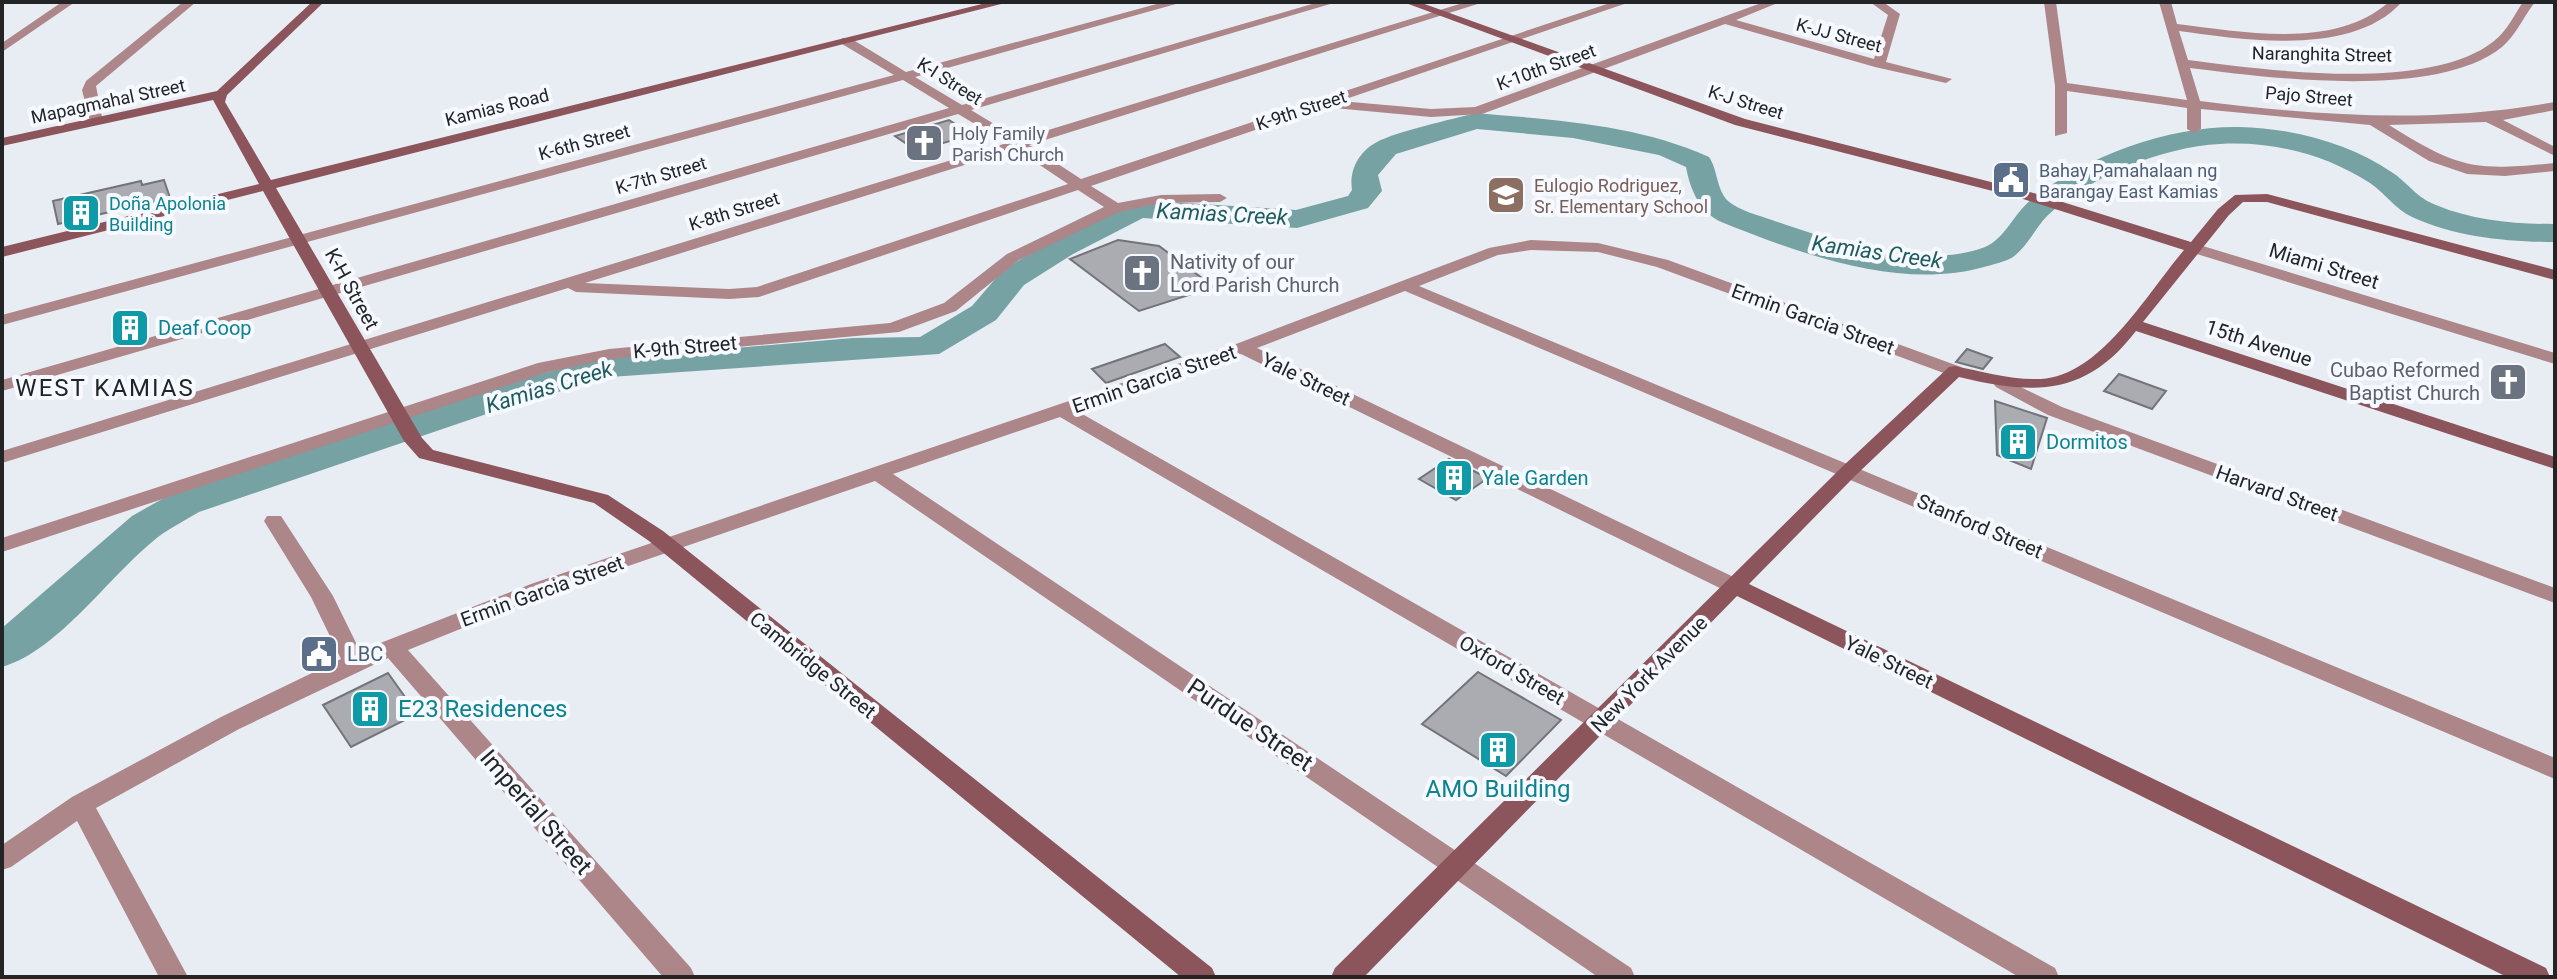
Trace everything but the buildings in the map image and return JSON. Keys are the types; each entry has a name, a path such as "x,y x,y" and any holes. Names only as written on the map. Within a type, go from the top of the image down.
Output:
{"street":[{"path":"2,48 69,2"},
{"path":"96,122 88,90 90,84 190,2"},
{"path":"221,94 318,2"},
{"name":"Kamias Road","path":"2,252 1003,2"},
{"name":"K-6th Street","path":"2,320 1177,2"},
{"name":"K-7th Street","path":"2,386 1331,2"},
{"name":"K-J Street","path":"1409,2 1740,122 2081,212"},
{"name":"K-8th Street","path":"2,457 1478,2"},
{"name":"K-9th Street","path":"560,286 729,294 759,292 1624,2"},
{"name":"K-10th Street","path":"1322,103 1338,107 1469,113 1774,2"},
{"path":"1876,2 1894,14 1879,64"},
{"path":"2050,2 2061,86 2060,133"},
{"path":"2165,2 2194,103 2194,129"},
{"path":"2173,27 2252,35 2321,33 2371,23 2396,2"},
{"name":"Naranghita Street","path":"2183,63 2299,75 2391,74 2441,68 2475,58 2499,45 2529,2"},
{"name":"K-JJ Street","path":"1724,20 1879,64 1946,79"},
{"name":"K-I Street","path":"846,41 1018,144 1115,208"},
{"name":"Pajo Street","path":"2061,86 2194,103 2369,119 2489,118 2555,106"},
{"name":"Mapagmahal Street","path":"2,142 221,94"},
{"name":"K-H Street","path":"221,94 219,102 330,291 399,417"},
{"path":"2489,118 2555,152"},
{"path":"2369,119 2446,163 2463,169 2518,171 2555,167"},
{"name":"Ermin Garcia Street","path":"2,859 81,804 230,723 354,662 539,589 1063,411 1242,348 1473,257 1518,245 1590,244 1637,254 1955,371 2027,387 2068,381 2098,364 2235,201 2258,196 2555,275"},
{"name":"K-9th Street","path":"2,545 544,367 609,354 893,328 950,307 1013,257 1115,208 1161,199 1220,198"},
{"name":"Miami Street","path":"2081,212 2555,359"},
{"name":"Stanford Street","path":"1404,285 2555,769"},
{"name":"15th Avenue","path":"2132,324 2555,463"},
{"name":"Yale Street","path":"1242,348 2536,977"},
{"name":"New York Avenue","path":"1345,977 1849,471 1955,371"},
{"name":"Harvard Street","path":"2002,383 2055,411 2555,596"},
{"name":"Oxford Street","path":"1063,411 2045,977"},
{"name":"Cambridge Street","path":"399,417 426,454 601,499 656,536 1202,977"},
{"name":"Purdue Street","path":"879,474 1621,977"},
{"path":"274,521 322,596 354,662"},
{"name":"Imperial Street","path":"392,647 681,977"},
{"path":"81,804 174,977"}],"waterway":[{"name":"Kamias Creek","path":"2,651 41,622 147,525 185,503 500,397 608,366 689,363 853,348 927,347 984,313 1013,278 1062,247 1138,209 1297,219 1358,202 1367,191 1364,175 1370,163 1386,148 1476,121 1573,130 1667,148 1699,163 1710,196 1720,209 1730,214 1843,252 1908,263 1970,261 1997,253 2008,245 2038,209 2079,181 2161,147 2215,136 2239,135 2305,144 2352,161 2386,181 2408,203 2441,218 2499,230 2555,233"}],"place":[{"name":"Holy Family Parish Church","path":"924,143"},
{"name":"Bahay Pamahalaan ng Barangay East Kamias","path":"2011,180"},
{"name":"Eulogio Rodriguez, Sr. Elementary School","path":"1506,195"},
{"name":"Doña Apolonia Building","path":"81,213"},
{"name":"Nativity of our Lord Parish Church","path":"1142,273"},
{"name":"Deaf Coop","path":"130,328"},
{"name":"Cubao Reformed Baptist Church","path":"2508,382"},
{"name":"Dormitos","path":"2018,442"},
{"name":"Yale Garden","path":"1454,478"},
{"name":"LBC","path":"319,654"},
{"name":"E23 Residences","path":"370,709"},
{"name":"AMO Building","path":"1498,750"}],"district":[{"name":"WEST KAMIAS","path":"105,388"}]}
